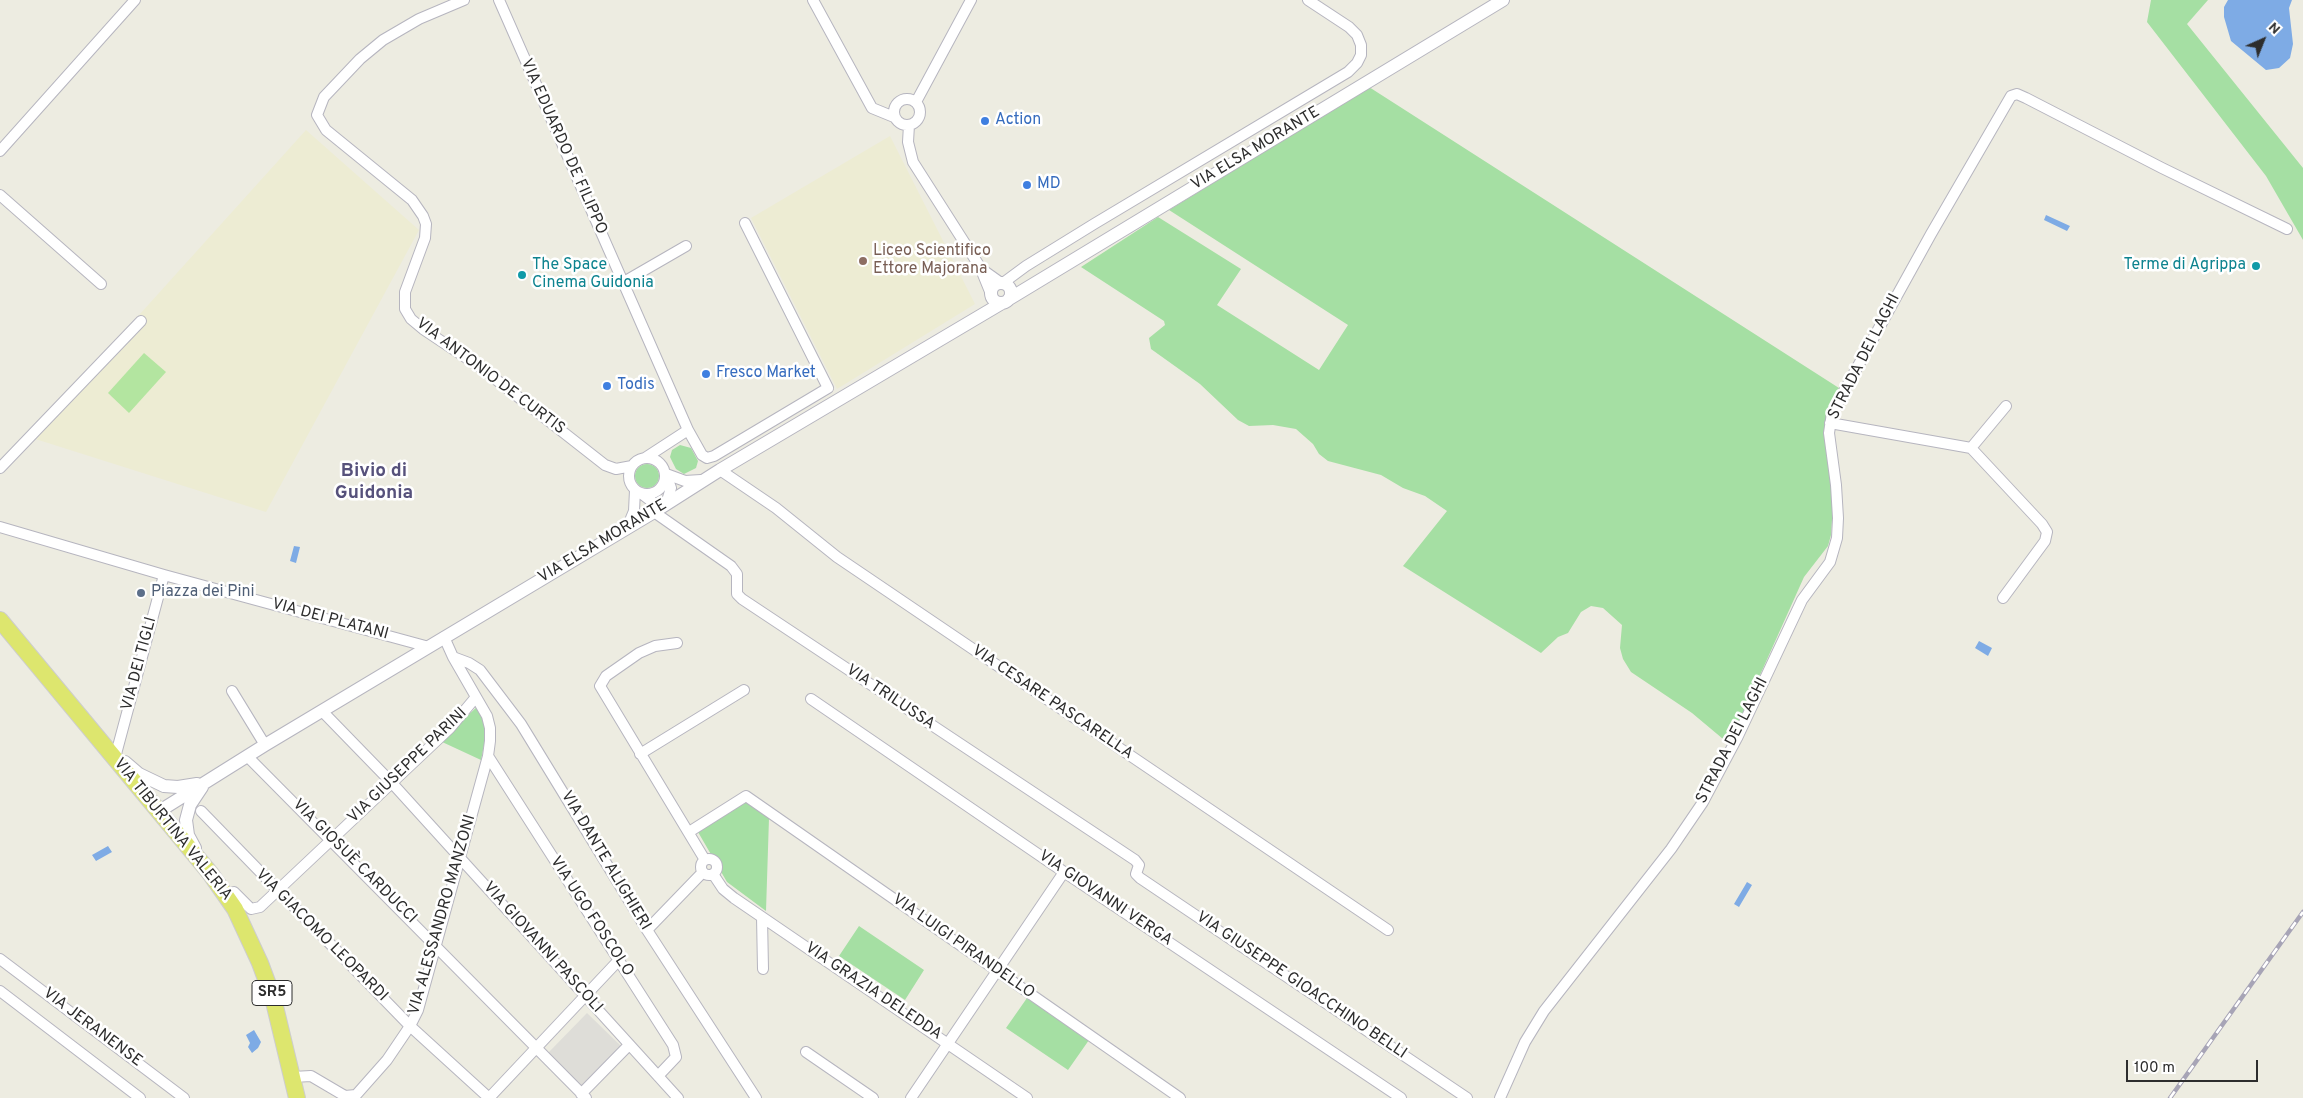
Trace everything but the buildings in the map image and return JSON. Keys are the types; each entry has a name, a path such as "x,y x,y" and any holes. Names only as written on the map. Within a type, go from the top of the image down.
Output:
{"main road":[{"name":"VIA TIBURTINA VALERIA","path":"0,620 111,750 158,812 210,873 226,895 246,930 267,980 279,1017 297,1098"}],"street":[{"path":"0,151 135,0"},
{"name":"VIA ANTONIO DE CURTIS","path":"464,0 419,19 383,40 360,59 324,97 317,115 326,130 412,200 423,216 426,224 425,238 405,292 405,308 412,319 423,329 480,367 604,465 616,469 632,466"},
{"name":"VIA EDUARDO DE FILIPPO","path":"499,0 688,430 705,457 711,457 828,388 745,223"},
{"path":"813,0 872,108 894,117 900,124 909,125 919,118 920,110 916,102 908,99 899,101 894,108 894,117"},
{"path":"916,102 971,0"},
{"path":"991,294 992,287 1002,283 1026,266 1352,67 1361,55 1361,45 1357,35 1349,27 1308,0"},
{"name":"VIA ELSA MORANTE","path":"158,812 204,782 654,512 705,479 1005,301 1503,0"},
{"name":"STRADA DEI LAGHI","path":"1500,1098 1525,1042 1544,1011 1671,849 1703,802 1740,732 1799,606 1830,562 1835,550 1838,518 1830,423 1834,409 2012,95 2017,94 2026,98 2145,160 2287,229"},
{"path":"909,125 908,142 913,162 980,267 994,300 1005,301 1010,290 980,267"},
{"path":"0,195 100,284"},
{"path":"622,283 686,246"},
{"path":"0,468 141,321"},
{"path":"1970,448 2006,406"},
{"path":"1830,423 1970,448 2042,524 2047,532 2044,541 2004,598"},
{"path":"645,458 656,460 664,471 671,488 666,504 655,504 638,492 629,475 632,466 688,430"},
{"path":"638,492 648,494 659,490 663,486 662,454 664,445"},
{"name":"VIA CESARE PASCARELLA","path":"720,470 776,508 836,557 1388,930"},
{"path":"664,471 685,481 705,479"},
{"path":"627,528 634,512 638,492"},
{"name":"VIA TRILUSSA","path":"654,512 731,566 737,574 737,594 742,599 1135,860 1139,866 1136,874"},
{"name":"VIA DEI PLATANI","path":"0,527 164,575 429,646"},
{"name":"VIA DEI TIGLI","path":"111,750 164,575"},
{"path":"444,638 453,657"},
{"path":"647,930 708,873 701,868 705,860 604,694 600,683 608,674 644,650 678,643"},
{"name":"VIA ALESSANDRO MANZONI","path":"293,1077 311,1076 343,1095 353,1097 360,1092 376,1073 410,1026 418,1010 488,756 490,728 487,716 453,657"},
{"name":"VIA DANTE ALIGHIERI","path":"453,657 477,668 505,701 535,745 647,930 756,1098"},
{"path":"640,754 744,690"},
{"path":"232,691 266,745"},
{"name":"VIA GIUSEPPE PARINI","path":"226,895 234,892 249,907 256,910 450,728 476,697"},
{"name":"VIA GIOVANNI VERGA","path":"811,699 1064,872 1401,1098"},
{"name":"VIA GIOVANNI PASCOLI","path":"322,711 392,783 678,1098"},
{"name":"VIA ELSA MORANTE","path":"111,750 139,774 160,784 181,787 204,782"},
{"name":"VIA GIOSUÈ CARDUCCI","path":"247,756 584,1096"},
{"name":"VIA UGO FOSCOLO","path":"488,756 676,1051 674,1059 658,1076"},
{"name":"VIA ELSA MORANTE","path":"204,782 188,811 186,825 191,841 210,873"},
{"name":"VIA LUIGI PIRANDELLO","path":"689,832 746,796 1180,1098"},
{"name":"VIA GIACOMO LEOPARDI","path":"201,811 410,1026 489,1098"},
{"path":"911,1098 1064,872"},
{"name":"VIA GRAZIA DELEDDA","path":"708,873 734,898 1027,1098"},
{"name":"VIA GIUSEPPE GIOACCHINO BELLI","path":"1136,874 1467,1098"},
{"path":"762,917 763,969"},
{"name":"VIA JERANENSE","path":"0,959 184,1098"},
{"path":"489,1098 618,961"},
{"name":"VIA JERANENSE","path":"0,991 140,1098"},
{"path":"584,1096 629,1044"},
{"path":"806,1052 873,1098"}],"shaded area":[{"path":"306,130 419,230 266,512 29,437"},
{"name":"Liceo Scientifico Ettore Majorana","path":"890,136 975,304 837,389 751,218"},
{"path":"587,1013 622,1047 582,1087 548,1053"}],"green space":[{"path":"2151,0 2208,0 2187,24 2303,168 2303,240 2266,176 2147,22"},
{"path":"1369,87 1839,388 1827,419 1833,505 1831,535 1828,546 1804,577 1729,744 1692,713 1631,672 1623,659 1620,648 1622,625 1603,608 1591,606 1581,612 1568,633 1558,637 1541,653 1403,566 1447,511 1425,496 1403,488 1381,475 1328,461 1296,429 1273,425 1249,426 1238,420 1200,384 1151,349 1149,338 1165,325 1164,321 1081,267 1158,217 1241,269 1217,305 1319,370 1348,325 1169,210"},
{"path":"144,353 166,372 129,413 108,393"},
{"path":"680,445 691,448 698,461 696,468 684,474 676,469 670,457 672,450"},
{"path":"647,464 655,468 659,476 655,484 647,488 639,484 635,476 639,468"},
{"path":"478,706 487,731 481,760 440,741"},
{"path":"746,802 769,818 766,911 727,882 698,832"},
{"path":"859,926 924,970 905,1000 839,956"},
{"path":"1027,998 1089,1040 1068,1070 1006,1028"}],"water":[{"path":"2228,0 2292,0 2289,8 2293,44 2290,58 2279,68 2266,70 2231,41 2224,17 2224,7"},
{"path":"2046,215 2070,226 2067,231 2044,220"},
{"path":"294,546 300,547 296,563 290,561"},
{"path":"1979,641 1992,648 1988,656 1975,648"},
{"path":"108,846 112,852 96,861 92,855"},
{"path":"1747,882 1752,885 1739,907 1734,904"},
{"path":"254,1030 261,1042 252,1053 248,1047 250,1043 246,1035"}],"railway":[{"path":"2170,1098 2303,912"}],"place":[{"name":"Action","path":"985,121"},
{"name":"MD","path":"1027,185"},
{"name":"Liceo Scientifico Ettore Majorana","path":"863,261"},
{"name":"Terme di Agrippa","path":"2256,266"},
{"name":"The Space Cinema Guidonia","path":"522,275"},
{"name":"Fresco Market","path":"706,374"},
{"name":"Todis","path":"607,386"},
{"name":"Piazza dei Pini","path":"141,593"}],"district":[{"name":"Bivio di Guidonia","path":"374,483"}]}
